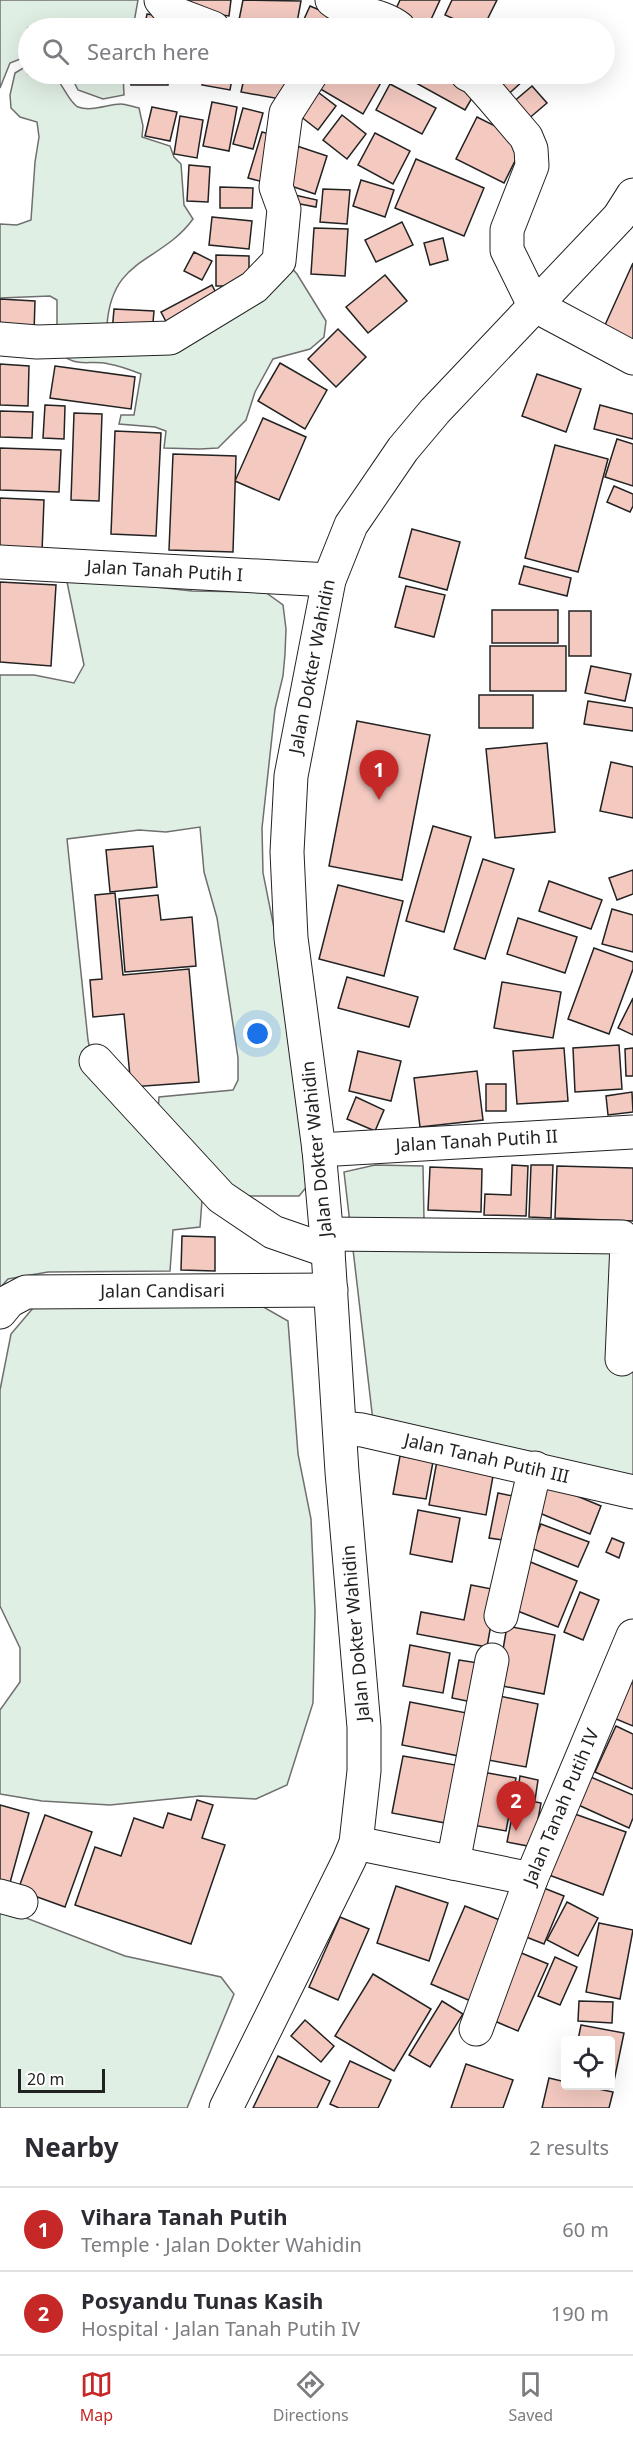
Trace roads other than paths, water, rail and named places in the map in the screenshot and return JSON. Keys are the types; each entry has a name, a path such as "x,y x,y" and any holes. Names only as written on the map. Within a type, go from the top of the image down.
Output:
{"main road":[{"path":"161,0 171,12 187,18"},
{"path":"335,12 382,18"},
{"path":"0,339 37,342 170,338 254,287 279,261 284,209 276,187 286,113 305,84"},
{"path":"480,84 526,137 531,149 532,166 507,230 507,250 534,305 633,358"},
{"name":"Jalan Dokter Wahidin","path":"226,2108 297,1968 356,1843 364,1771 364,1727 327,1242 319,1150 291,938 287,852 291,776 329,580 351,525 403,449 459,384 628,211"},
{"name":"Jalan Tanah Putih I","path":"0,562 329,580"},
{"path":"96,1060 221,1197 273,1232 327,1242 622,1238 627,1243 622,1359"},
{"name":"Jalan Tanah Putih II","path":"319,1150 633,1132"},
{"name":"Jalan Candisari","path":"0,1312 9,1301 26,1292 331,1290"},
{"name":"Jalan Tanah Putih III","path":"340,1428 362,1430 633,1492"},
{"path":"501,1616 535,1468"},
{"name":"Jalan Tanah Putih IV","path":"356,1843 531,1879 633,1636"},
{"path":"453,1863 492,1660"},
{"path":"476,2029 531,1879"}],"place":[{"name":"Vihara Tanah Putih","path":"379,800"},
{"name":"Posyandu Tunas Kasih","path":"516,1831"}]}
